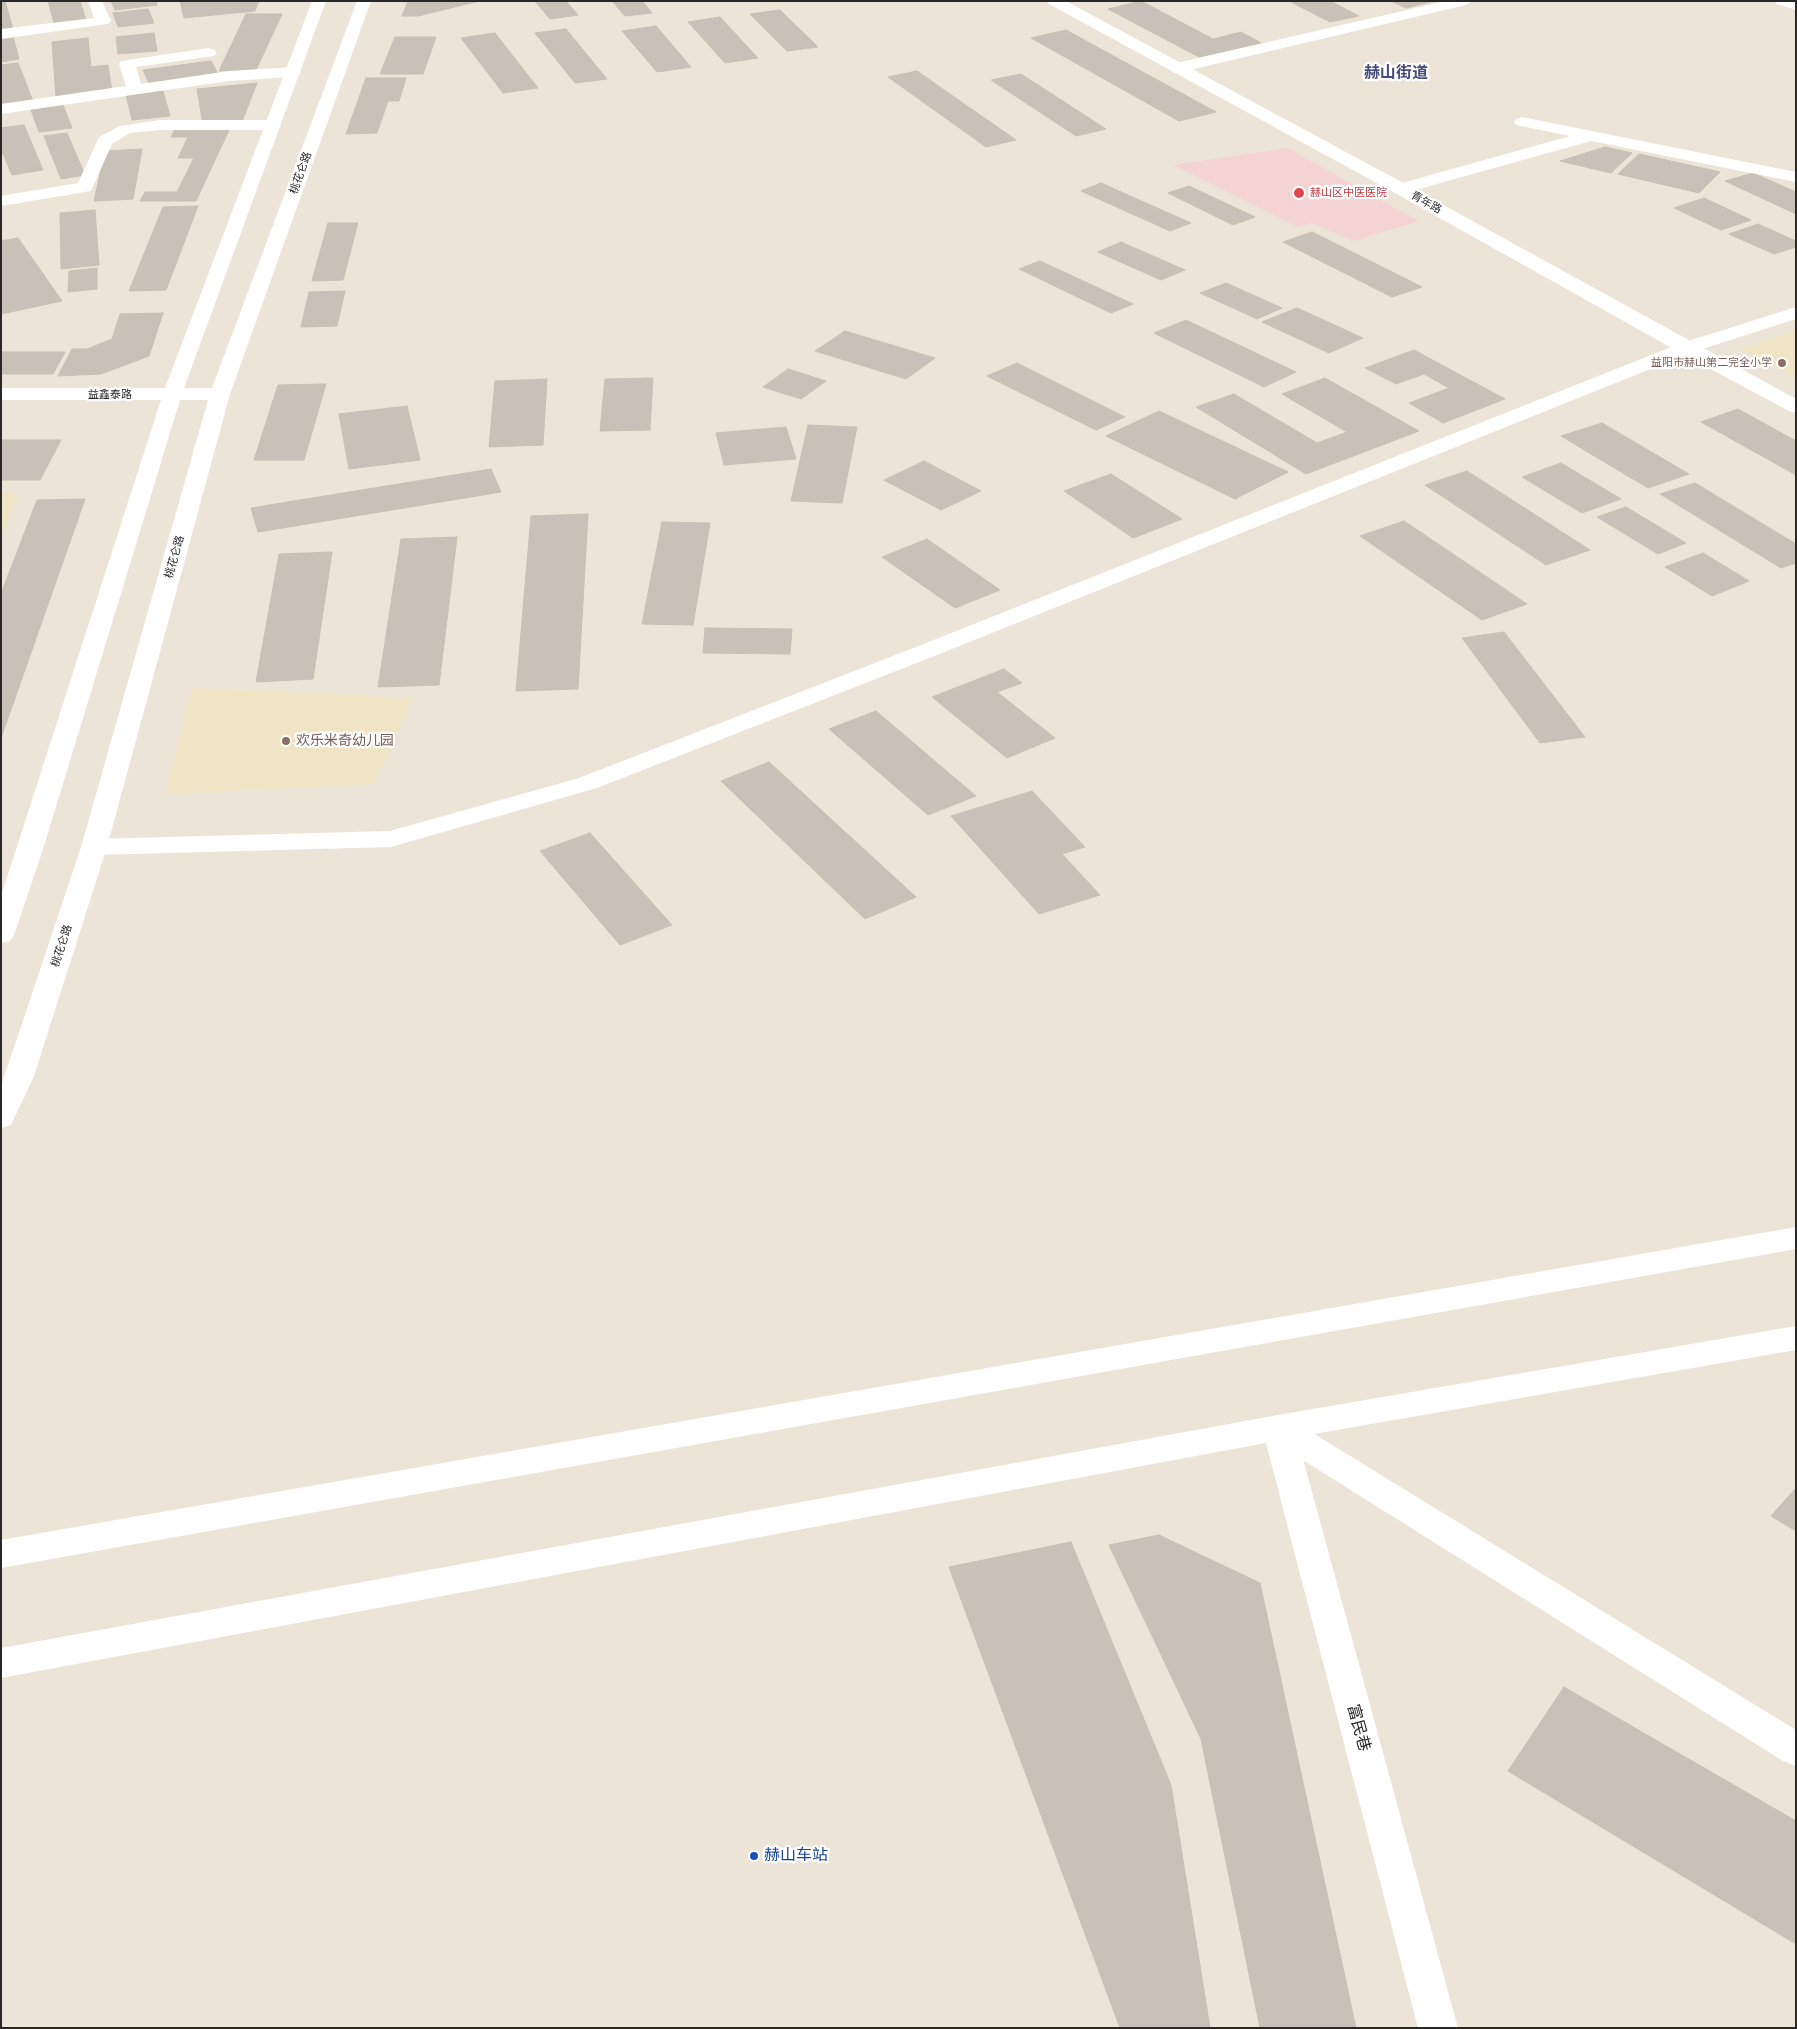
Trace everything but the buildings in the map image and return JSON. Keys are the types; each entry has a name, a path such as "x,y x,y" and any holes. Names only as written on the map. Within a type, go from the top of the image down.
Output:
{"street":[{"path":"1,34 103,21 95,1"},
{"path":"1,935 31,846 172,395 319,1"},
{"name":"桃花仑路","path":"1,1118 20,1076 94,847 220,394 364,1"},
{"name":"青年路","path":"1054,1 1401,189 1796,407"},
{"path":"1176,68 1466,1"},
{"path":"1782,1 1796,6"},
{"path":"135,90 127,64 209,53"},
{"path":"1,109 230,76 293,72"},
{"path":"1522,122 1796,177"},
{"path":"1,201 85,187 105,142 126,129 160,124 273,125"},
{"path":"1401,189 1590,136"},
{"path":"94,847 391,839 588,783 952,641 1686,348 1796,314"},
{"name":"益鑫泰路","path":"1,394 220,394"},
{"path":"1,1554 1796,1238"},
{"path":"1,1663 1278,1428 1796,1338"},
{"path":"1278,1428 1796,1750"},
{"name":"富民巷","path":"1278,1428 1438,2028"}],"shaded area":[{"name":"赫山区中医医院","path":"1287,148 1419,221 1353,241 1312,223 1298,227 1173,165"},
{"name":"益阳市赫山第二完全小学","path":"1796,331 1796,378 1741,349"},
{"path":"1,491 18,495 1,538"},
{"name":"欢乐米奇幼儿园","path":"192,688 413,698 374,784 165,794"}],"place":[{"name":"赫山区中医医院","path":"1299,193"},
{"name":"益阳市赫山第二完全小学","path":"1782,363"},
{"name":"欢乐米奇幼儿园","path":"286,741"},
{"name":"赫山车站","path":"754,1856"}],"district":[{"name":"赫山街道","path":"1396,74"}]}
